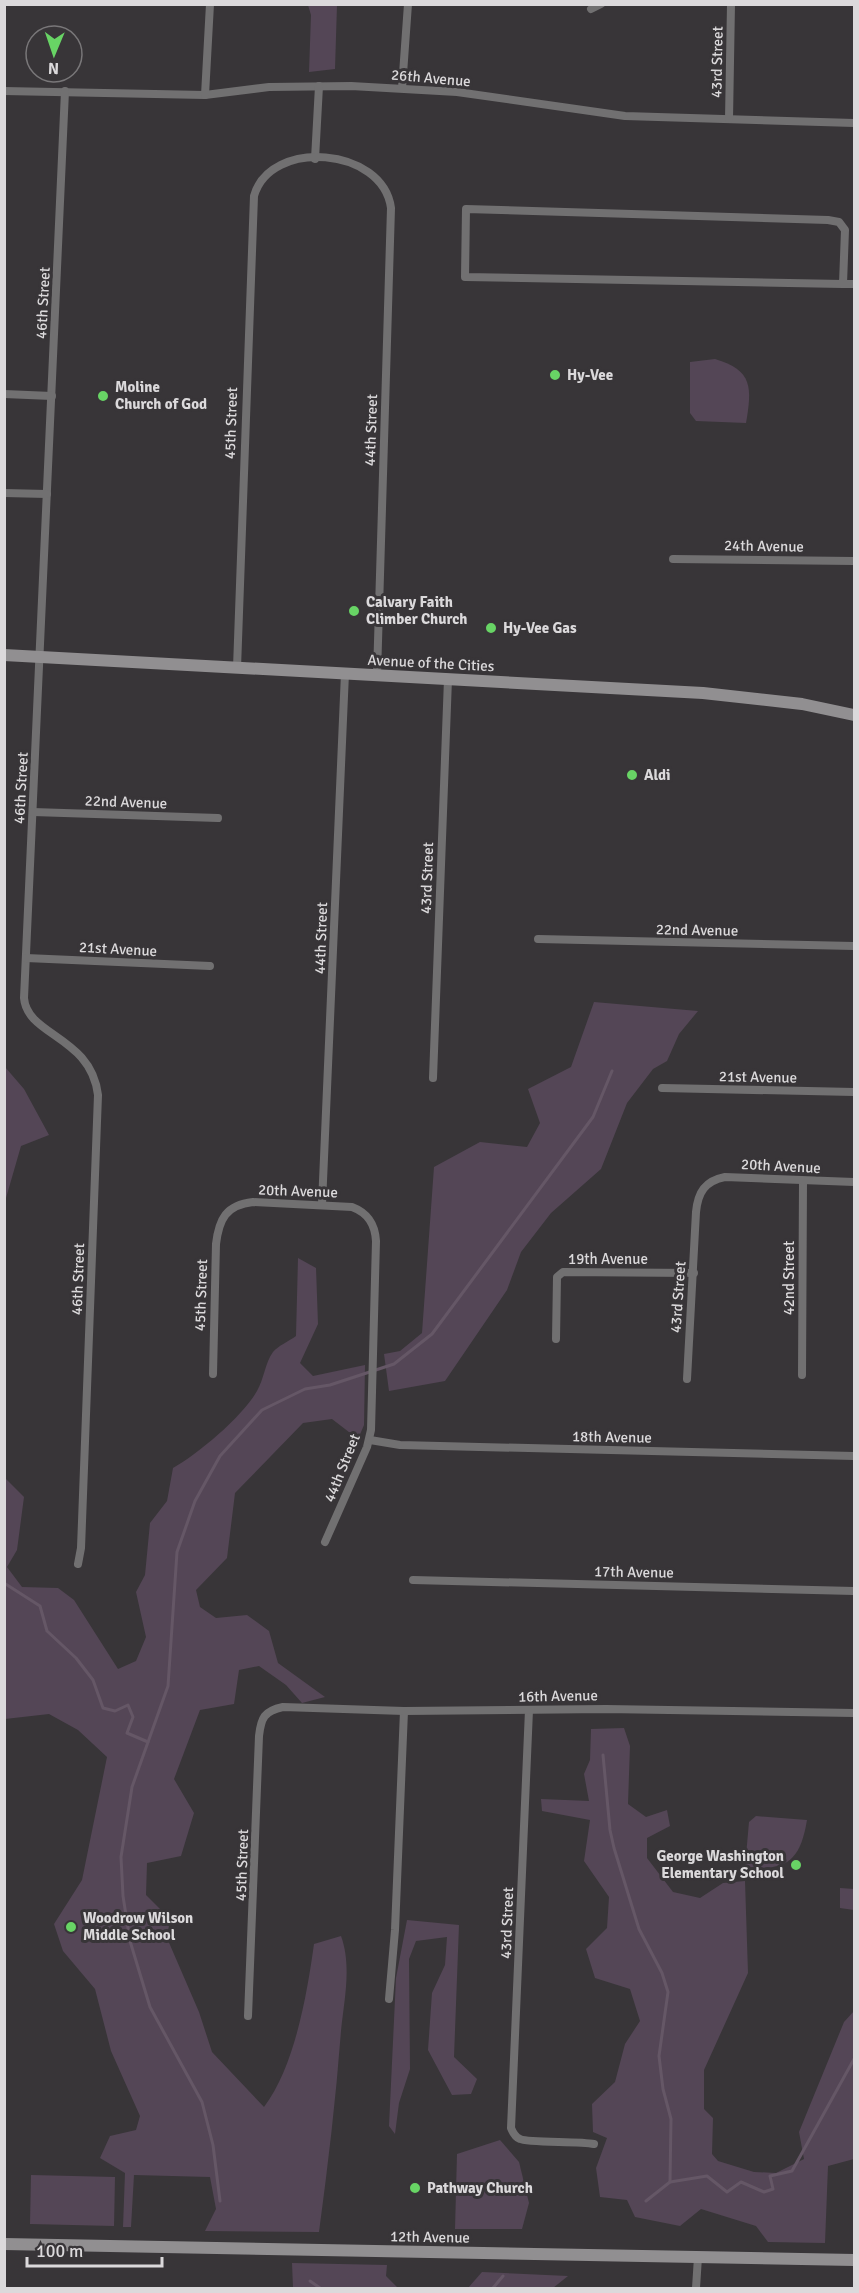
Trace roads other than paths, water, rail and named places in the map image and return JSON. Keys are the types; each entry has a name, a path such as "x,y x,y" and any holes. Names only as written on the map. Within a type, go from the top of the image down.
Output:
{"main road":[{"name":"Avenue of the Cities","path":"4,655 703,693 802,704 855,715"},
{"name":"12th Avenue","path":"4,2244 855,2260"}],"street":[{"path":"205,95 210,4"},
{"path":"402,88 408,4"},
{"path":"591,9 601,4"},
{"name":"43rd Street","path":"729,120 731,4"},
{"path":"315,159 319,86"},
{"name":"26th Avenue","path":"4,91 205,95 270,87 402,88 457,92 598,114 855,123"},
{"name":"46th Street","path":"65,91 26,958 27,1011 35,1022 77,1051 90,1068 98,1095 81,1548 78,1564"},
{"name":"45th Street","path":"237,668 254,196 260,181 283,164 315,159"},
{"name":"44th Street","path":"315,159 357,164 385,186 390,200 377,675"},
{"path":"843,284 845,230 840,222 466,209 465,277 855,285"},
{"path":"4,394 52,396"},
{"path":"4,493 47,494"},
{"name":"24th Avenue","path":"673,559 855,561"},
{"name":"44th Street","path":"322,1204 345,673"},
{"name":"43rd Street","path":"433,1078 448,679"},
{"name":"22nd Avenue","path":"33,812 218,818"},
{"name":"22nd Avenue","path":"538,939 855,946"},
{"name":"21st Avenue","path":"26,958 210,966"},
{"name":"21st Avenue","path":"662,1088 855,1092"},
{"name":"20th Avenue","path":"707,1184 725,1177 804,1182 855,1182"},
{"name":"42nd Street","path":"802,1375 804,1182"},
{"name":"43rd Street","path":"687,1379 697,1203 707,1184"},
{"name":"20th Avenue","path":"223,1216 232,1207 241,1203 322,1204 352,1207 363,1212 371,1222"},
{"name":"45th Street","path":"213,1374 216,1244 223,1216"},
{"name":"44th Street","path":"325,1542 370,1440 376,1240 371,1222"},
{"name":"19th Avenue","path":"556,1339 559,1274 573,1270 694,1273"},
{"name":"18th Avenue","path":"370,1440 399,1445 855,1456"},
{"name":"17th Avenue","path":"413,1580 855,1591"},
{"name":"16th Avenue","path":"264,1715 283,1707 404,1711 606,1708 855,1713"},
{"name":"43rd Street","path":"529,1710 511,2128 515,2136 525,2141 574,2140 594,2144"},
{"path":"389,1999 395,1930 404,1711"},
{"name":"45th Street","path":"248,2016 259,1736 264,1715"},
{"path":"696,2289 698,2257"}],"waterway":[{"path":"220,2201 213,2145 202,2102 150,2007 130,1941 123,1896 121,1857 132,1787 168,1686 177,1552 195,1501 220,1456 262,1410 305,1389 330,1385 394,1364 432,1334 593,1117 612,1071"},
{"path":"4,1583 40,1606 47,1631 76,1658 93,1680 103,1708 115,1711 128,1705 133,1717 127,1733 148,1742"},
{"path":"603,1755 610,1830 614,1848 639,1929 662,1973 668,1992 659,2056 663,2089 671,2119 670,2182 646,2201"},
{"path":"670,2182 707,2176 727,2192 741,2182 764,2192 773,2189 770,2176 792,2171 854,2059"},
{"path":"493,2288 503,2276"},
{"path":"310,2281 320,2288"}],"place":[{"name":"Hy-Vee","path":"555,375"},
{"name":"Moline Church of God","path":"103,396"},
{"name":"Calvary Faith Climber Church","path":"354,611"},
{"name":"Hy-Vee Gas","path":"491,628"},
{"name":"Aldi","path":"632,775"},
{"name":"George Washington Elementary School","path":"796,1865"},
{"name":"Woodrow Wilson Middle School","path":"71,1927"},
{"name":"Pathway Church","path":"415,2188"}]}
